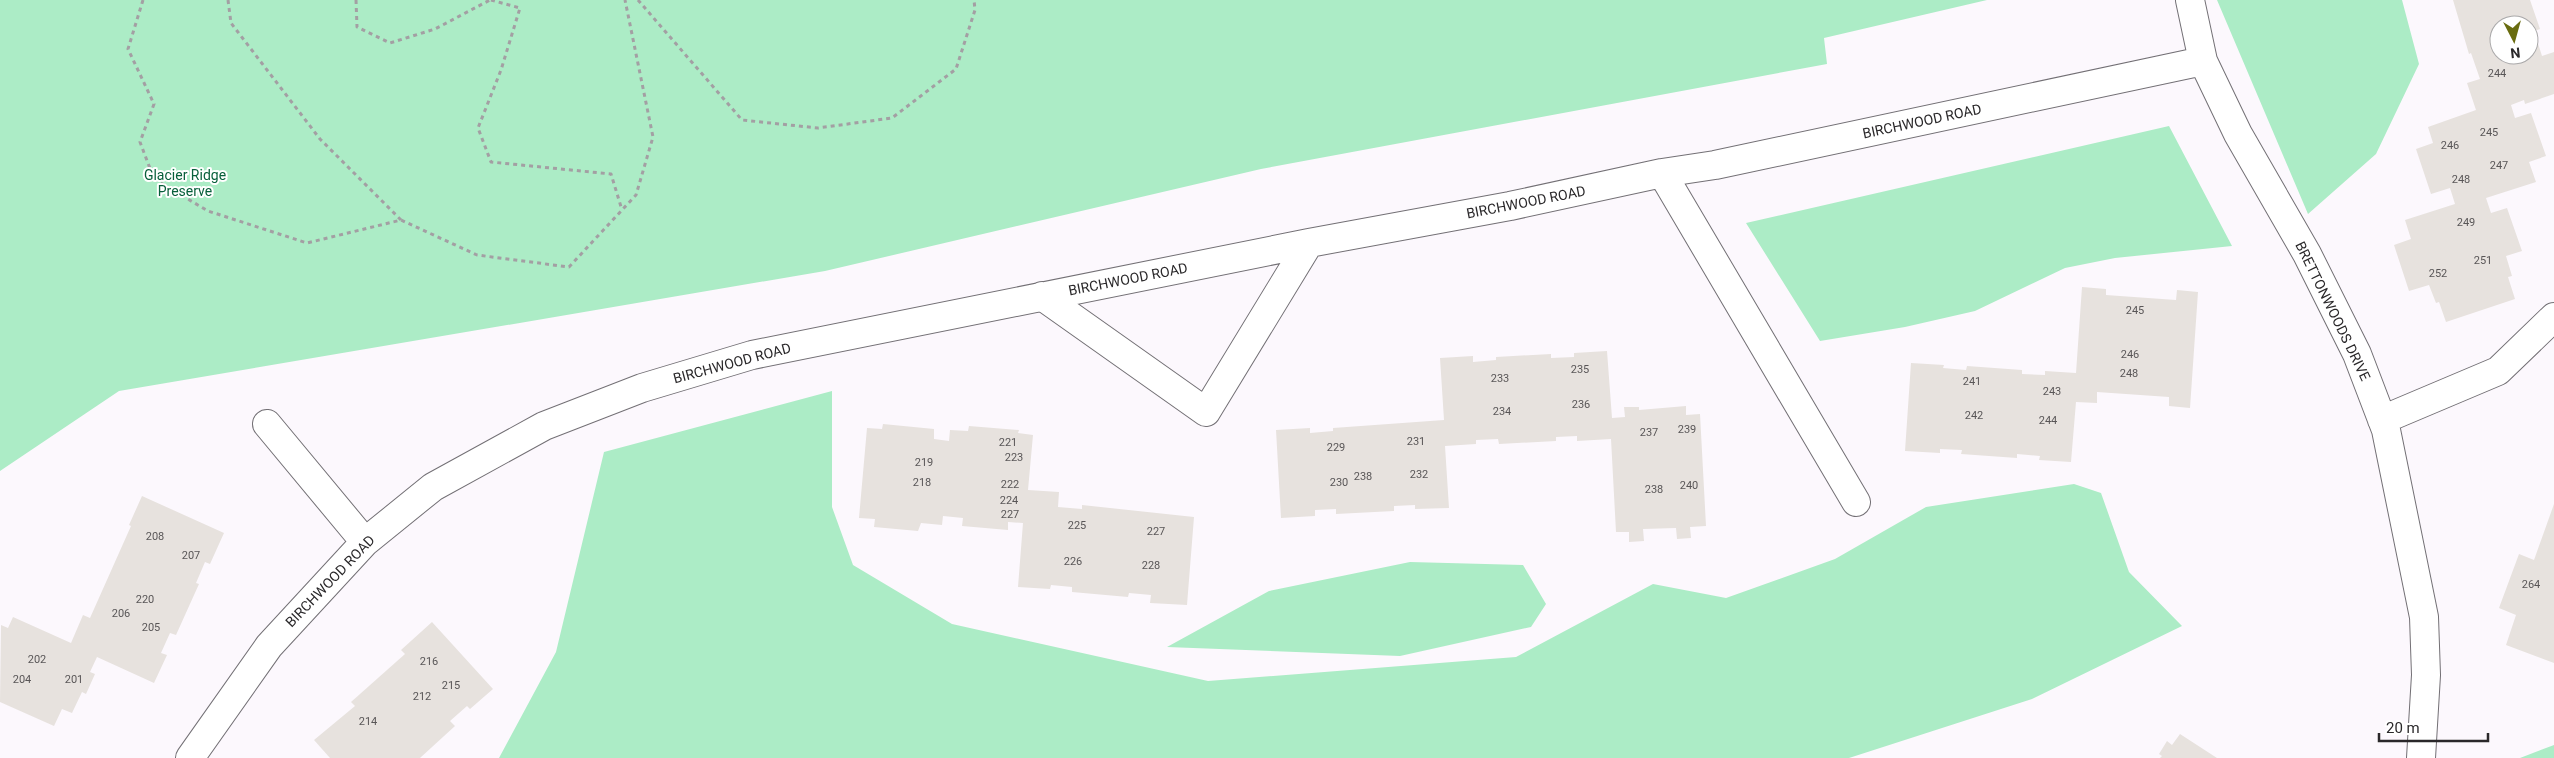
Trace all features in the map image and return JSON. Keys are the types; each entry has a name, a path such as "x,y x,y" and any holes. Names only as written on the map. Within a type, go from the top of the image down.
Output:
{"street":[{"name":"BRETTONWOODS DRIVE","path":"2190,0 2202,61 2238,134 2303,246 2349,337 2382,420 2424,617 2426,675 2421,758"},
{"name":"BIRCHWOOD ROAD","path":"190,758 270,646 365,542 442,482 544,426 642,388 752,355 1309,243 1510,206 1662,173 1715,165 2202,61"},
{"path":"1662,173 1856,502"},
{"path":"1042,296 1206,412 1309,243"},
{"path":"2382,420 2498,371 2554,317"},
{"path":"268,424 365,542"}],"path":[{"path":"143,0 128,49 154,104 140,142 154,179 208,211 307,243 401,220"},
{"path":"228,0 231,24 320,139 401,220 477,255 569,268 636,195 652,137 625,0"},
{"path":"356,0 357,27 390,43 435,30 490,0 520,8 501,70 478,128 491,162 610,174 622,211"},
{"path":"638,0 742,120 818,128 892,118 956,69 975,10 974,0"}],"green space":[{"name":"Glacier Ridge Preserve","path":"0,0 1987,0 1824,38 1827,64 1261,169 825,271 119,391 0,471"},
{"path":"2217,0 2402,0 2419,64 2376,154 2308,214"},
{"path":"2169,126 2232,246 2115,258 2065,268 1975,311 1905,327 1820,341 1746,223"},
{"path":"832,391 832,507 853,565 952,624 1208,681 1516,657 1653,584 1726,598 1835,559 1926,507 2074,484 2101,493 2129,572 2182,626 2032,699 1849,758 499,758 556,652 604,452"},
{"path":"1410,562 1523,565 1546,604 1531,627 1400,656 1167,647 1269,591"},
{"path":"2554,745 2554,758 2520,758"}],"building":[{"path":"2453,0 2530,0 2535,15 2489,15 2489,65 2539,65 2539,47 2542,56 2554,52 2554,94 2525,104 2524,100 2511,105 2515,118 2531,113 2546,156 2529,162 2536,182 2486,198 2491,213 2507,208 2522,251 2506,256 2512,276 2508,277 2515,299 2446,322 2439,302 2436,303 2429,285 2409,291 2394,245 2411,239 2405,220 2455,204 2450,188 2431,194 2416,149 2433,143 2428,127 2476,110 2467,83 2480,79 2471,53 2469,54"},
{"path":"2082,287 2106,289 2106,295 2176,300 2177,290 2198,292 2190,408 2169,406 2169,397 2097,392 2097,403 2076,402 2071,462 2039,460 2040,456 2017,454 2017,458 1961,454 1962,450 1940,449 1940,453 1905,451 1911,363 1944,365 1943,368 1966,370 1967,366 2022,370 2022,374 2045,375 2045,371 2076,373"},
{"path":"1607,351 1612,418 1625,417 1624,407 1639,407 1639,410 1686,406 1686,415 1700,414 1706,526 1690,527 1691,538 1677,539 1676,528 1643,529 1644,541 1629,542 1629,532 1616,532 1611,439 1577,441 1577,436 1556,437 1556,441 1499,444 1498,439 1476,440 1476,444 1445,446 1449,508 1415,509 1415,505 1394,506 1394,511 1336,514 1336,509 1315,510 1315,516 1281,518 1276,430 1310,428 1310,433 1333,431 1333,428 1444,420 1440,358 1473,356 1473,362 1496,360 1496,357 1551,354 1551,358 1574,357 1574,353"},
{"path":"883,424 934,429 934,439 949,441 950,430 968,431 969,426 1019,430 1018,433 1033,435 1028,490 1059,492 1058,507 1082,509 1082,505 1194,517 1187,605 1150,603 1151,595 1129,593 1128,597 1072,592 1072,587 1051,585 1050,589 1018,587 1023,523 1008,522 1008,530 962,526 963,518 943,516 942,525 921,523 918,531 874,527 875,519 859,518 867,428 882,429"},
{"path":"142,496 224,533 210,564 205,562 196,583 199,584 176,635 170,633 161,653 167,655 154,683 97,657 90,672 95,674 86,694 82,692 72,713 62,709 54,726 0,702 1,625 8,628 13,617 71,643 83,615 90,618 131,526 129,525"},
{"path":"2554,504 2554,663 2506,645 2516,615 2499,608 2519,554 2534,560"},
{"path":"432,622 493,689 470,709 467,706 450,721 455,726 420,758 330,758 314,740 355,706 351,702 405,654 401,650"},
{"path":"2180,734 2217,758 2160,758 2162,756 2159,754 2167,741 2172,745"}]}
